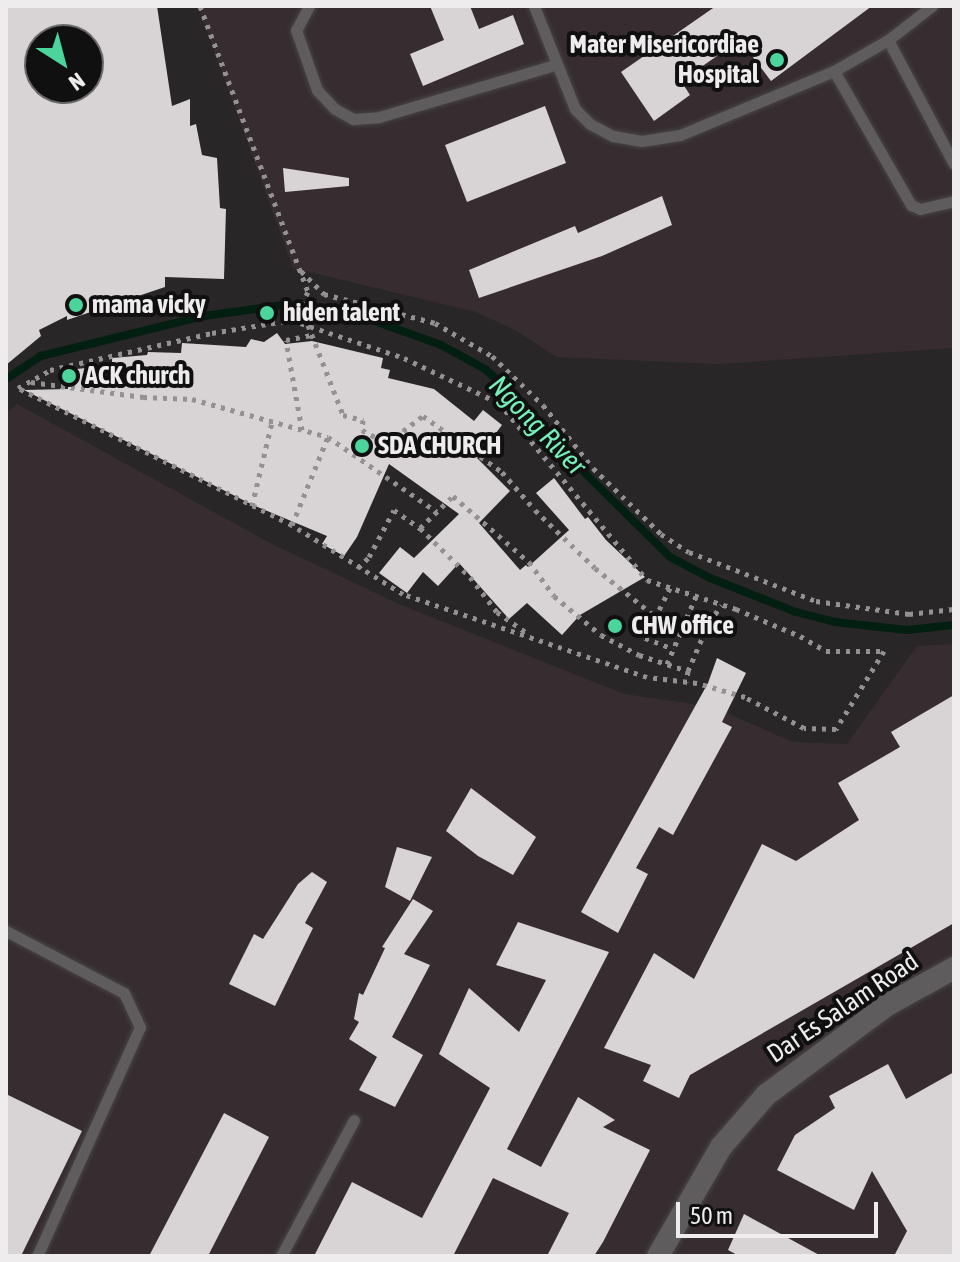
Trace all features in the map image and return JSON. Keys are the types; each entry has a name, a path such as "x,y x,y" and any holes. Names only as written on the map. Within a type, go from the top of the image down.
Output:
{"street":[{"name":"Dar Es Salam Road","path":"658,1256 721,1147 766,1095 887,1005 954,968"}],"lane":[{"path":"309,6 296,30 317,90 335,109 353,119 379,117 555,65"},
{"path":"534,6 575,109 590,124 613,136 642,141 680,135 834,71 888,40 932,6"},
{"path":"888,40 953,160"},
{"path":"834,71 911,205 920,209 954,201"},
{"path":"6,931 124,993 140,1027 37,1256"},
{"path":"281,1256 354,1120"}],"path":[{"path":"200,6 308,292 291,320"},
{"path":"297,267 324,294 435,323 492,356 543,405 613,488 661,534 689,552 816,601 909,614 954,609"},
{"path":"291,320 308,325 404,358 499,403 647,580 722,605 800,636 826,651 884,651 836,729 804,728 745,697 686,682 647,677 403,594 292,525 18,388 50,370 212,333 291,320"},
{"path":"308,325 343,415 363,420 362,430 401,451 403,431 423,416 502,472 535,510 595,568 656,617"},
{"path":"302,430 286,340 312,335"},
{"path":"30,382 143,397 192,399 328,437 437,512"},
{"path":"252,506 272,422"},
{"path":"292,525 328,437"},
{"path":"420,528 453,496 529,562 554,596 601,635 639,655 688,671"},
{"path":"358,568 369,557 394,510 420,528 470,577 497,612 532,637"},
{"path":"670,587 645,638 673,649"},
{"path":"667,664 696,596"},
{"path":"686,682 709,622 722,605"}],"shaded area":[{"path":"198,6 954,6 954,348 719,364 557,357 517,331 476,312 293,268"},
{"path":"17,404 270,543 401,605 624,694 714,707 792,742 847,744 917,646 954,644 954,1256 6,1256 6,414"}],"building":[{"path":"6,6 157,6 172,106 190,99 190,126 196,124 202,155 217,158 220,208 226,209 224,279 165,277 165,287 67,320 67,316 39,330 41,336 6,365"},
{"path":"430,6 470,6 479,29 513,15 524,44 423,86 410,54 444,40"},
{"path":"716,6 872,6 771,81 740,40 681,81 690,95 654,121 621,72"},
{"path":"545,106 566,163 467,202 445,145"},
{"path":"283,168 349,178 349,186 285,192"},
{"path":"662,196 672,225 602,256 479,298 469,270 575,226 578,233"},
{"path":"277,333 285,344 312,341 383,358 381,368 390,370 388,378 434,389 474,421 483,410 502,425 477,458 510,491 479,523 520,570 526,565 528,567 569,530 536,493 554,478 585,519 588,517 606,540 645,577 580,615 562,635 527,603 509,619 459,563 438,586 423,572 407,593 379,573 400,547 414,558 459,514 389,464 357,537 344,556 322,544 327,536 253,505 24,390 68,389 68,370 112,365 112,358 147,355 148,352 181,353 182,343 246,347 251,339 264,342"},
{"path":"717,658 746,673 722,722 732,727 673,835 659,827 636,868 648,874 618,933 581,912 708,683"},
{"path":"954,695 954,923 690,1075 679,1098 643,1081 651,1065 604,1048 654,953 694,979 762,844 796,861 859,820 838,783 900,747 891,732"},
{"path":"471,788 536,837 513,875 478,856 446,831"},
{"path":"397,847 432,857 410,901 385,887"},
{"path":"312,872 327,882 305,923 313,928 275,1006 229,984 254,934 263,939 298,884"},
{"path":"413,899 433,911 404,954 430,965 392,1037 423,1055 395,1107 359,1090 377,1057 349,1039 359,1022 354,1019 359,993 363,995 385,948 382,947"},
{"path":"518,922 609,952 507,1149 541,1167 578,1097 615,1120 603,1127 650,1150 603,1242 594,1256 547,1256 569,1213 493,1178 453,1256 314,1256 352,1182 422,1218 490,1088 439,1054 469,988 519,1032 546,980 496,965"},
{"path":"888,1064 906,1099 954,1072 954,1256 894,1256 907,1231 872,1171 854,1210 777,1170 795,1135 835,1108 829,1096"},
{"path":"6,1094 82,1131 21,1256 6,1256"},
{"path":"224,1113 269,1137 208,1256 149,1256"},
{"path":"744,1214 821,1256 739,1256 728,1250"}],"waterway":[{"name":"Ngong River","path":"6,379 41,356 204,316 284,305 355,314 441,345 485,369 517,397 578,466 670,557 710,578 796,612 835,622 907,630 954,625"}],"place":[{"name":"Mater Misericordiae Hospital","path":"777,60"},
{"name":"mama vicky","path":"76,305"},
{"name":"hiden talent","path":"267,313"},
{"name":"ACK church","path":"69,376"},
{"name":"SDA CHURCH","path":"362,446"},
{"name":"CHW office","path":"615,626"}]}
